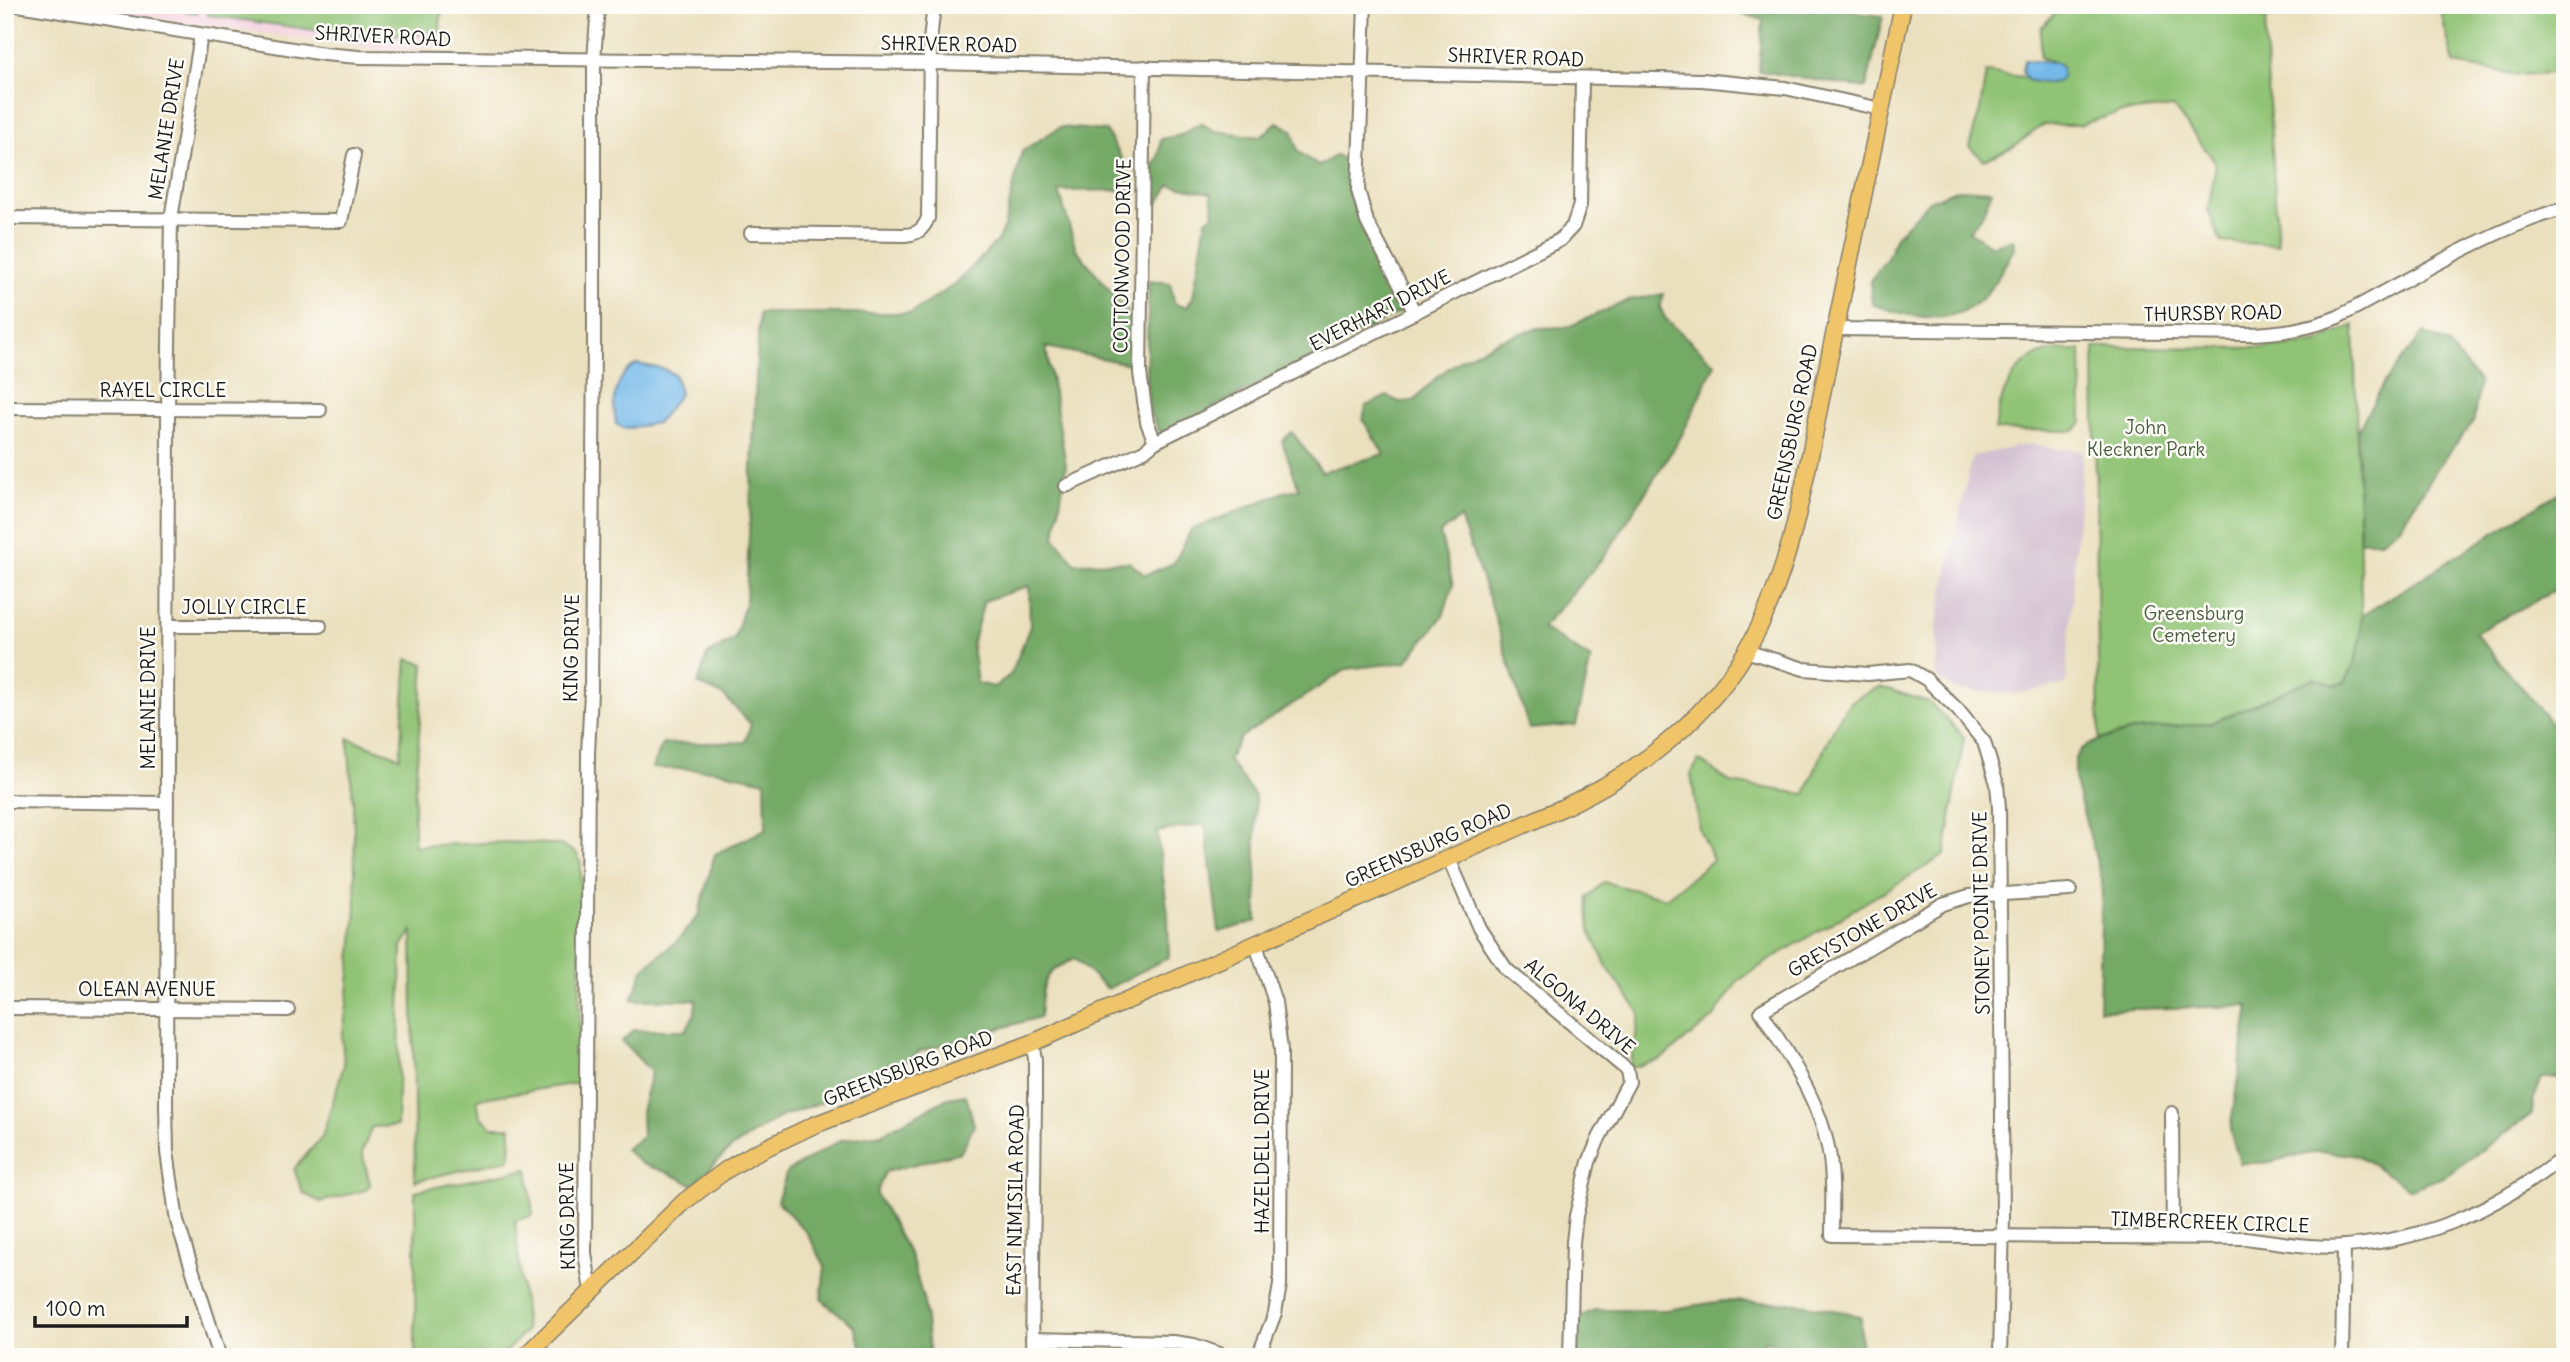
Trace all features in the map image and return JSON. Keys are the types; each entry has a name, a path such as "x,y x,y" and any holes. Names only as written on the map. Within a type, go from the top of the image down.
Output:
{"main road":[{"name":"GREENSBURG ROAD","path":"524,1357 685,1201 726,1170 753,1154 814,1125 1032,1043 1594,793 1642,763 1698,715 1722,687 1746,651 1770,603 1782,568 1795,519 1903,5"}],"street":[{"name":"SHRIVER ROAD","path":"18,5 324,54 359,57 930,63 1702,80 1765,85 1881,109"},
{"name":"KING DRIVE","path":"591,1292 585,1253 585,1167 594,345 594,60 598,5"},
{"path":"751,233 905,235 919,232 928,218 931,25 934,5"},
{"path":"1365,5 1358,180 1361,206 1415,313"},
{"name":"MELANIE DRIVE","path":"201,34 171,219 166,1104 170,1180 183,1242 220,1357"},
{"name":"COTTONWOOD DRIVE","path":"1143,67 1140,373 1147,422 1156,442"},
{"name":"EVERHART DRIVE","path":"1066,485 1144,451 1156,442 1531,256 1568,233 1577,219 1580,205 1582,79"},
{"path":"5,218 341,221 354,155"},
{"name":"THURSBY ROAD","path":"1835,329 2235,334 2292,331 2338,317 2508,229 2565,208"},
{"name":"RAYEL CIRCLE","path":"5,408 320,410"},
{"name":"JOLLY CIRCLE","path":"168,626 320,626"},
{"name":"STONEY POINTE DRIVE","path":"1746,651 1804,669 1868,674 1910,670 1926,679 1942,694 1984,742 1997,784 2001,894 2000,1357"},
{"path":"5,801 167,803"},
{"name":"ALGONA DRIVE","path":"1449,859 1486,941 1506,969 1614,1056 1628,1073 1626,1090 1599,1138 1590,1162 1576,1216 1570,1357"},
{"name":"GREYSTONE DRIVE","path":"1832,1235 1829,1150 1822,1122 1811,1095 1761,1011 1942,904 1969,896 2070,890"},
{"name":"HAZELDELL DRIVE","path":"1256,944 1275,1002 1282,1050 1280,1285 1275,1313 1258,1357"},
{"name":"OLEAN AVENUE","path":"5,1008 288,1010"},
{"name":"EAST NIMISILA ROAD","path":"1032,1043 1035,1059 1032,1357"},
{"path":"2172,1113 2173,1237"},
{"name":"TIMBERCREEK CIRCLE","path":"1832,1235 2245,1238 2344,1247 2421,1233 2446,1225 2497,1203 2565,1156"},
{"path":"2342,1357 2344,1247"},
{"path":"1032,1339 1173,1342 1194,1345 1228,1357"}],"shaded area":[{"path":"55,5 441,5 441,46 394,51"},
{"path":"2030,444 2083,450 2066,684 2015,694 1956,690 1936,677 1937,623 1972,456"}],"green space":[{"path":"145,5 198,5 197,13"},
{"path":"208,5 441,5 440,34 350,35 207,15"},
{"path":"1739,5 1835,5 1864,14 1883,16 1866,88 1759,71 1763,20 1729,10"},
{"path":"2080,5 2268,5 2265,37 2278,245 2221,242 2208,211 2216,163 2173,107 2118,113 2080,125 2043,125 2013,147 1984,160 1969,147 1980,110 1986,72 2057,82 2062,78 2061,65 2040,57 2041,28 2056,12"},
{"path":"2439,5 2565,5 2565,72 2519,75 2454,64"},
{"path":"1277,122 1292,130 1298,151 1318,166 1337,155 1344,160 1349,198 1403,311 1161,434 1150,413 1146,378 1149,281 1170,283 1175,304 1187,307 1193,297 1206,220 1214,214 1211,193 1170,185 1159,202 1148,206 1149,171 1158,158 1161,139 1181,135 1200,123 1215,131 1261,137"},
{"path":"1060,127 1106,131 1128,169 1128,190 1059,191 1076,249 1130,315 1134,365 1046,347 1066,465 1055,538 1075,563 1129,562 1145,575 1174,563 1191,530 1284,492 1299,489 1282,441 1292,432 1322,472 1384,454 1363,420 1366,406 1387,396 1399,402 1414,401 1438,376 1461,359 1500,340 1538,328 1568,327 1629,300 1664,294 1660,307 1665,318 1715,364 1682,435 1607,553 1542,628 1591,659 1576,725 1529,729 1491,604 1460,518 1440,533 1453,585 1443,616 1406,662 1347,669 1240,738 1228,760 1255,796 1257,921 1219,932 1205,824 1157,832 1168,914 1169,957 1107,989 1075,959 1064,964 1050,974 1046,981 1040,1017 921,1051 876,1083 780,1117 730,1149 693,1185 642,1164 625,1149 642,1137 641,1112 651,1072 622,1041 634,1030 686,1030 695,1013 696,1000 632,1000 644,968 679,939 698,916 715,854 766,829 765,781 714,770 652,768 663,744 745,742 751,724 723,695 698,684 707,655 735,638 746,600 759,313 911,313 957,283 997,241 1004,227 1022,151","holes":["1029,586 1030,626 1011,674 994,687 977,683 972,645 984,601"]},
{"path":"1958,189 1992,191 1981,217 1969,231 1992,246 2013,239 2015,247 1990,289 1974,305 1946,316 1917,316 1872,304 1870,281 1887,258 1896,236 1929,201"},
{"name":"Greensburg Cemetery","path":"2354,325 2362,638 2351,672 2344,683 2334,685 2314,678 2211,723 2136,730 2099,740 2094,347 2267,348 2316,343"},
{"path":"2423,333 2447,343 2479,382 2474,420 2438,467 2400,527 2381,541 2360,541 2357,431 2385,382"},
{"path":"2081,350 2082,423 2075,431 1995,430 2004,393 2016,372 2025,363 2052,351"},
{"path":"2565,438 2565,585 2475,633 2559,732 2560,869 2565,876 2565,1078 2542,1078 2533,1101 2532,1114 2444,1177 2410,1189 2359,1156 2320,1151 2265,1163 2240,1163 2230,1131 2249,1006 2099,1010 2102,880 2075,782 2075,758 2081,749 2099,740 2136,730 2211,723 2314,678 2334,685 2344,683 2358,651 2361,616 2564,489 2562,442"},
{"path":"407,659 424,664 414,805 414,846 508,842 551,844 564,846 577,854 581,864 579,1083 477,1099 480,1116 492,1127 511,1127 510,1159 415,1181 412,931 402,946 397,1126 372,1127 362,1152 370,1184 366,1190 320,1202 303,1193 294,1169 322,1137 344,1065 342,1038 356,908 348,738 400,757"},
{"path":"1880,687 1929,702 1964,737 1945,855 1738,981 1713,1018 1660,1060 1630,1068 1640,1013 1607,967 1590,930 1587,898 1604,882 1666,898 1713,860 1699,829 1691,774 1699,760 1731,783 1805,794 1844,710 1857,698"},
{"path":"966,1095 974,1125 961,1152 885,1172 876,1194 911,1257 924,1302 930,1357 865,1357 854,1326 821,1299 825,1266 807,1233 777,1201 787,1172 841,1140 881,1134 948,1098"},
{"path":"528,1169 533,1215 515,1221 526,1331 500,1357 415,1357 415,1191"},
{"path":"1723,1301 1795,1303 1850,1313 1861,1318 1861,1357 1795,1357 1767,1341 1736,1357 1576,1357 1577,1318 1595,1310 1666,1310"}],"water":[{"path":"2024,60 2056,63 2062,68 2062,78 2049,83 2027,80 2022,72"},
{"path":"637,364 664,369 675,375 680,394 657,423 625,429 616,424 615,397 624,375"}],"park label":[{"name":"John Kleckner Park","path":"2146,438"}]}
